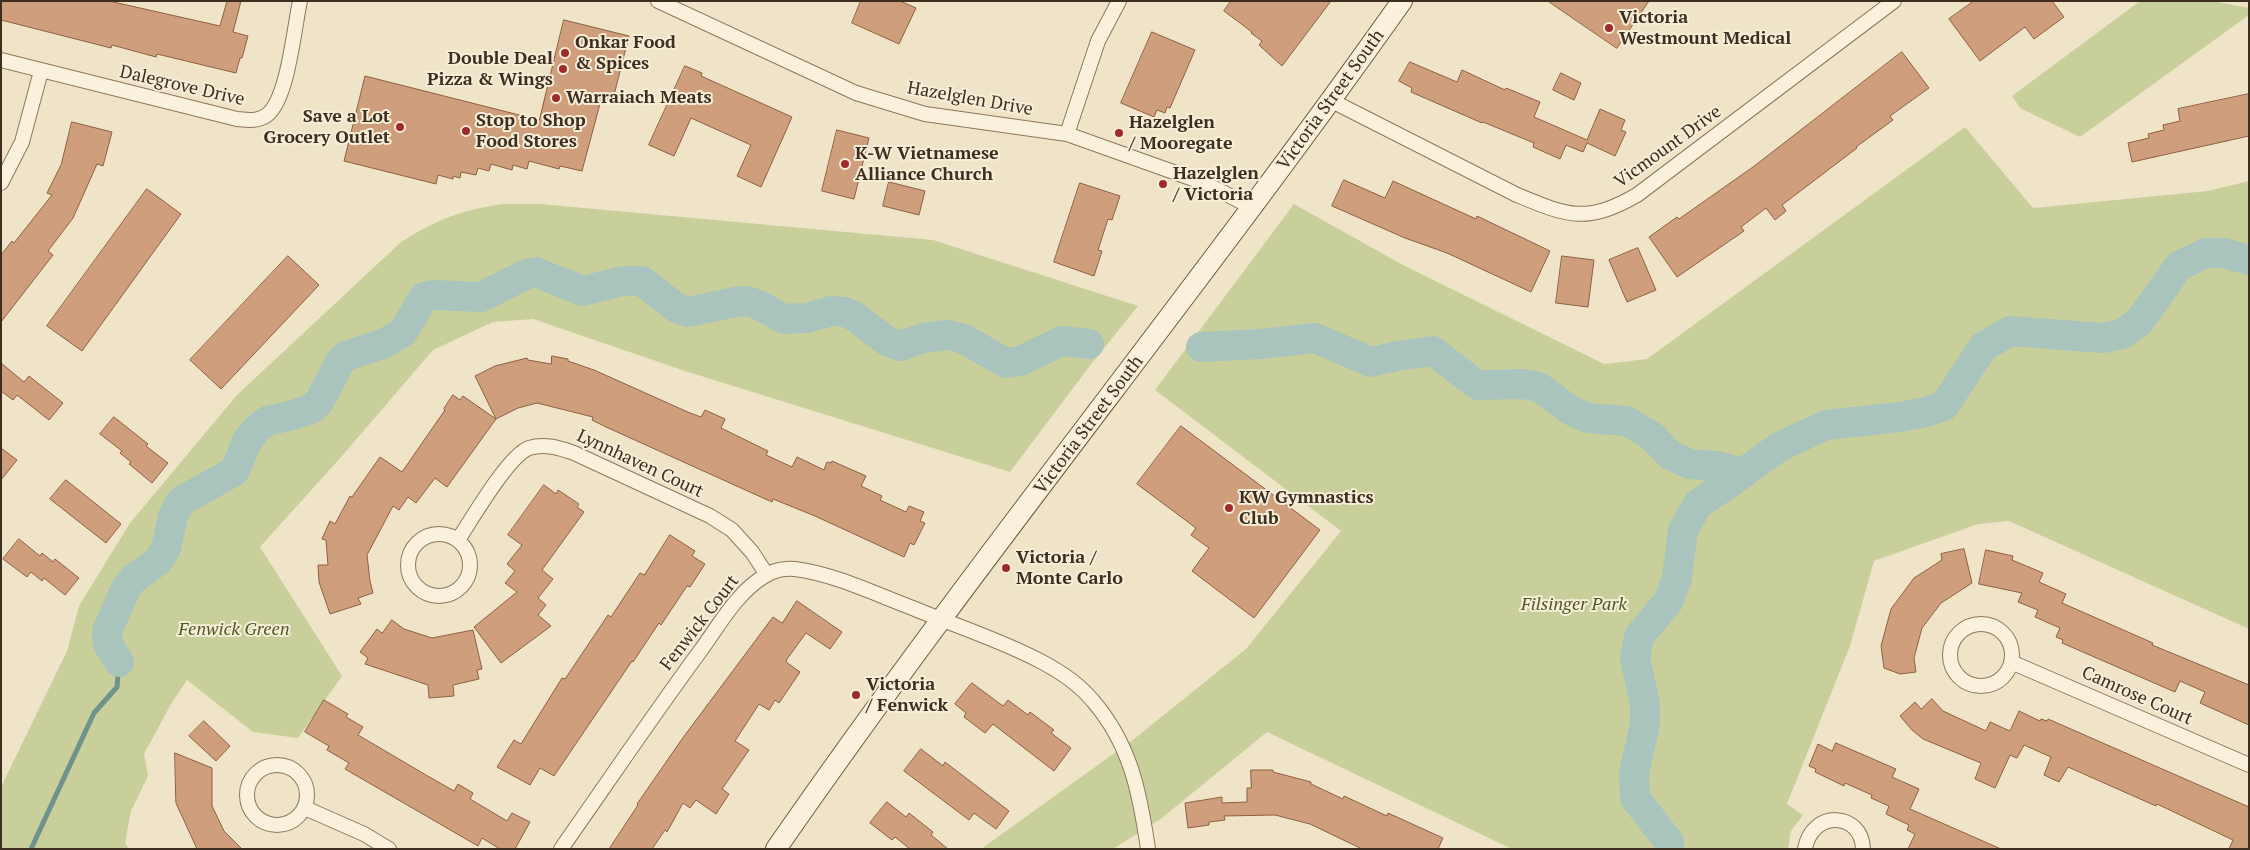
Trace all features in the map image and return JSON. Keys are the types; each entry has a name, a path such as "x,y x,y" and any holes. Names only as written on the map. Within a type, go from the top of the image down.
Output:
{"main road":[{"name":"Victoria Street South","path":"776,849 851,740 1253,208 1332,101 1402,1"}],"street":[{"name":"Dalegrove Drive","path":"1,60 237,119 253,121 266,116 275,106 284,87 300,1"},
{"name":"Hazelglen Drive","path":"658,1 856,93 924,114 1067,134 1207,184 1253,208"},
{"path":"1067,134 1098,42 1119,1"},
{"name":"Vicmount Drive","path":"1332,101 1517,195 1547,208 1571,214 1593,214 1614,209 1638,195 1894,1"},
{"path":"1,183 22,142 41,71"},
{"name":"Lynnhaven Court","path":"458,540 508,465 520,453 529,448 555,446 710,516 732,530 752,552 767,575"},
{"path":"434,534 445,534 458,540 470,557 470,573 462,588 449,596 435,597 426,594 414,585 408,574 408,560 411,551 417,543 434,534"},
{"name":"Fenwick Court","path":"561,849 684,673 742,594 767,575 778,570 793,569 823,575 942,619 1041,661 1069,678 1092,699 1106,716 1122,743 1140,795 1148,849"},
{"path":"1980,624 1994,627 2002,632 2012,651 2011,662 2005,673 1996,682 1986,686 1970,684 1954,671 1950,661 1950,649 1956,636 1967,627 1980,624"},
{"name":"Camrose Court","path":"2011,662 2249,765"},
{"path":"268,766 286,766 296,771 305,782 308,792 305,808 300,816 290,822 275,826 264,822 250,809 247,792 250,781 257,772 268,766"},
{"path":"305,808 364,834 389,849"},
{"path":"1806,849 1807,839 1812,830 1827,820 1838,820 1853,827 1860,834 1863,849"}],"green space":[{"path":"2140,1 2212,1 2249,8 2249,15 2080,137 2020,108 2012,96"},
{"name":"Filsinger Park","path":"1965,127 2033,208 2208,191 2249,181 2249,629 2009,521 1978,524 1874,561 1850,646 1787,804 1803,815 1791,831 1788,849 1512,849 1267,732 1162,818 1113,849 981,849 1134,739 1246,649 1341,531 1155,390 1294,204 1401,264 1604,364 1647,359"},
{"name":"Fenwick Green","path":"503,204 540,204 933,240 1138,306 1092,363 1010,472 685,371 533,319 493,322 433,350 342,456 260,547 342,676 298,738 253,732 187,680 171,704 144,754 148,776 131,811 125,843 129,849 1,849 1,787 67,651 79,606 130,523 237,395 400,243 425,228 449,217 474,209"}],"building":[{"path":"1,1 109,1 220,26 227,1 241,1 233,32 248,36 236,73 157,54 156,57 112,45 111,48 1,20"},
{"path":"861,1 900,1 916,8 899,44 852,23"},
{"path":"1231,1 1331,1 1282,66 1259,45 1262,41 1224,11"},
{"name":"Victoria Westmount Medical","path":"1548,1 1649,1 1617,48"},
{"path":"1974,1 2052,1 2064,17 2034,39 2025,27 1980,61 1949,19"},
{"path":"564,20 629,36 612,103 601,100 582,171 560,166 559,169 529,161 527,169 513,165 512,170 491,164 489,171 478,168 476,175 461,172 460,178 453,176 453,179 438,175 436,184 344,161 365,76 539,120"},
{"path":"1152,32 1195,50 1170,108 1167,107 1165,113 1157,110 1154,117 1121,103"},
{"path":"1902,52 1929,88 1890,116 1893,120 1782,205 1786,211 1775,220 1766,208 1741,227 1744,231 1677,277 1649,237 1677,217 1679,219 1753,167"},
{"path":"1410,62 1457,82 1462,70 1505,90 1506,88 1540,102 1534,117 1587,140 1600,109 1625,120 1621,130 1626,132 1615,156 1587,143 1583,152 1566,145 1560,159 1533,147 1534,143 1411,92 1412,88 1399,81"},
{"path":"685,66 702,73 701,76 792,117 761,187 737,176 751,145 691,118 674,156 649,145"},
{"path":"1561,73 1581,83 1574,100 1553,90"},
{"path":"2249,94 2249,136 2132,162 2128,143 2149,138 2148,134 2164,130 2163,125 2180,121 2178,109"},
{"path":"72,122 112,132 103,166 97,164 73,218 48,251 53,255 1,322 1,255 12,241 14,243 52,195 47,193 61,165"},
{"name":"K-W Vietnamese Alliance Church","path":"837,130 869,138 854,199 822,191"},
{"path":"1344,180 1385,198 1393,181 1476,219 1477,216 1550,251 1531,292 1447,253 1405,238 1332,206"},
{"path":"889,182 925,191 919,215 883,206"},
{"path":"1080,183 1120,196 1112,220 1108,219 1098,250 1102,251 1094,276 1054,262"},
{"path":"147,189 181,214 82,351 47,326"},
{"path":"1638,248 1656,290 1627,302 1609,260"},
{"path":"288,256 319,285 221,389 190,360"},
{"path":"1562,256 1594,260 1588,307 1556,303"},
{"path":"552,356 568,359 568,361 594,370 690,413 701,417 705,410 725,419 721,428 768,451 766,455 792,467 797,457 824,470 827,462 831,463 832,461 866,476 861,486 882,496 880,500 906,512 909,506 924,512 920,521 925,523 914,545 910,543 904,557 815,516 773,499 772,502 606,427 592,420 593,417 537,403 518,408 496,419 475,376 495,366 527,358 528,360 551,364"},
{"path":"1,363 24,382 29,376 63,403 49,420 17,395 13,400 1,391"},
{"path":"453,395 460,400 463,396 496,419 447,487 435,478 416,503 408,497 399,510 393,506 367,555 373,593 358,598 361,604 330,614 319,582 318,565 328,565 326,540 322,539 330,521 335,524 350,496 352,497 380,457 402,472 445,410"},
{"path":"114,417 168,463 152,483 129,464 131,462 120,453 122,451 100,434"},
{"name":"KW Gymnastics Club","path":"1181,426 1320,530 1254,618 1192,571 1209,548 1191,535 1196,528 1137,484"},
{"path":"1,448 17,460 1,480"},
{"path":"66,480 121,524 106,543 50,499"},
{"path":"544,485 556,494 558,490 579,504 577,507 584,512 542,570 553,579 538,598 546,605 538,615 551,626 501,663 474,627 517,592 505,583 515,571 507,564 522,545 508,535"},
{"path":"670,535 695,551 692,556 705,564 690,587 687,586 661,625 659,623 554,776 540,768 530,785 497,767 514,740 521,744 562,678 565,679 608,615 611,617 640,573 644,575"},
{"path":"19,539 40,556 42,553 53,562 55,559 79,578 65,595 44,578 42,581 31,572 27,577 3,559"},
{"path":"1964,549 1972,583 1941,603 1922,628 1914,658 1916,672 1900,674 1884,668 1881,646 1891,609 1914,578 1942,560 1941,554"},
{"path":"1986,550 2013,556 2012,560 2043,573 2039,582 2066,594 2062,603 2153,643 2152,645 2249,685 2249,725 2200,703 2205,692 2180,681 2175,692 2062,643 2063,640 2056,637 2060,628 2035,617 2038,610 2018,602 2022,593 1979,584"},
{"path":"797,601 842,632 830,649 806,633 787,659 786,662 800,672 779,703 775,700 769,710 759,704 735,741 749,750 722,789 729,794 716,814 696,800 690,808 683,803 667,832 665,830 652,849 609,849 637,804 682,739 773,617 782,623"},
{"path":"392,620 404,629 432,638 473,630 482,669 477,670 479,679 453,685 454,696 429,698 428,685 365,664 368,658 360,652 377,629 382,633"},
{"path":"972,683 1003,706 1008,700 1028,715 1030,712 1054,730 1051,733 1071,748 1054,771 993,724 985,733 964,717 966,713 955,704"},
{"path":"1932,699 1943,711 1986,731 1990,722 2010,731 2019,711 2040,721 2041,719 2047,721 2048,719 2249,807 2249,849 2229,849 2233,840 2157,804 2156,806 2068,767 2059,782 2044,775 2051,757 2024,745 2017,758 2010,755 1995,788 1975,779 1981,763 1923,739 1900,716 1915,702 1921,709"},
{"path":"324,700 348,714 346,717 363,727 358,735 454,791 458,784 473,793 470,799 507,821 512,813 530,822 515,849 500,849 482,838 478,846 345,769 349,763 327,750 329,746 305,732"},
{"path":"204,721 230,746 216,761 189,736"},
{"path":"1836,743 1896,769 1892,777 1919,789 1910,809 2001,849 1908,849 1915,834 1907,830 1909,825 1886,814 1889,806 1871,798 1872,795 1845,783 1844,786 1815,772 1816,769 1809,766 1818,744 1832,751"},
{"path":"921,749 943,766 945,762 1009,811 996,829 974,813 969,820 904,771"},
{"path":"175,753 212,768 212,806 224,831 242,849 197,849 176,803"},
{"path":"1251,770 1273,770 1273,772 1311,782 1311,784 1343,799 1344,796 1387,816 1388,813 1443,838 1438,849 1362,849 1310,824 1275,815 1224,816 1225,820 1209,822 1209,825 1188,828 1185,803 1222,797 1222,803 1247,802 1247,788 1251,788"},
{"path":"887,802 906,817 909,813 933,832 931,835 948,849 910,849 895,837 892,840 870,823"}],"waterway":[{"path":"1669,849 1669,842 1635,798 1634,773 1645,724 1645,704 1635,659 1639,636 1668,602 1677,578 1683,530 1698,504 1779,447 1826,425 1900,417 1944,406 1983,347 2010,331 2103,338 2122,334 2139,322 2179,266 2206,253 2224,253 2249,260"},
{"path":"119,662 108,644 107,631 126,588 133,579 158,561 166,548 173,516 181,501 235,471 247,441 267,421 311,409 319,402 340,362 346,356 385,343 403,332 424,297 433,295 481,297 527,274 535,272 583,291 623,281 642,281 677,308 688,312 740,301 751,302 763,307 783,319 807,318 831,311 845,312 854,316 887,341 901,346 923,338 949,335 964,339 1006,363 1020,361 1062,341 1089,344"},
{"path":"1201,347 1261,344 1315,338 1371,362 1433,351 1477,385 1524,384 1539,387 1570,410 1588,418 1627,421 1653,437 1670,455 1690,464 1717,466 1744,473"},
{"path":"31,849 94,713 117,687 119,662"}],"place":[{"name":"Victoria Westmount Medical","path":"1609,28"},
{"name":"Onkar Food & Spices","path":"565,53"},
{"name":"Double Deal Pizza & Wings","path":"563,69"},
{"name":"Warraiach Meats","path":"556,98"},
{"name":"Save a Lot Grocery Outlet","path":"400,127"},
{"name":"Stop to Shop Food Stores","path":"466,131"},
{"name":"Hazelglen / Mooregate","path":"1119,133"},
{"name":"K-W Vietnamese Alliance Church","path":"845,164"},
{"name":"Hazelglen / Victoria","path":"1163,184"},
{"name":"KW Gymnastics Club","path":"1229,508"},
{"name":"Victoria / Monte Carlo","path":"1006,568"},
{"name":"Victoria / Fenwick","path":"856,695"}]}
